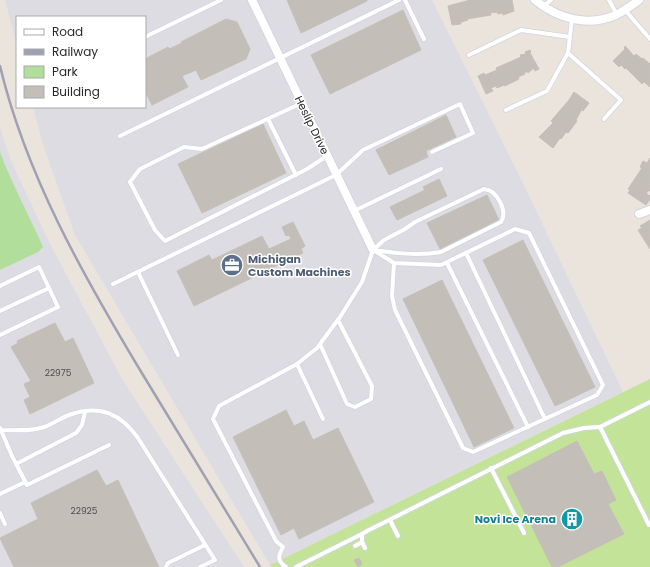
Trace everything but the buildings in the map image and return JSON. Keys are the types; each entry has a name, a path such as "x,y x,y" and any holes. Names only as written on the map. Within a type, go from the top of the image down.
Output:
{"street":[{"name":"Heslip Drive","path":"252,0 373,250"},
{"path":"535,0 561,17 597,21 616,15 639,0"},
{"path":"639,214 650,210"}],"lane":[{"path":"146,37 221,0"},
{"path":"120,136 399,0"},
{"path":"405,0 424,38"},
{"path":"543,6 551,0"},
{"path":"609,0 616,15"},
{"path":"625,9 650,39"},
{"path":"506,110 547,92 568,53 572,18"},
{"path":"469,56 521,30 570,37"},
{"path":"568,53 622,100 604,120"},
{"path":"302,104 202,149 184,147 140,169 130,182 155,230 165,241 296,175 327,156"},
{"path":"113,284 336,175 363,150 460,104 473,133 432,152"},
{"path":"268,119 296,175"},
{"path":"354,211 441,170"},
{"path":"286,567 280,563 279,556 283,547 276,541 213,419 220,406 297,364 320,344 338,320 362,282 373,250 384,240 415,222 484,189 495,193 504,212 504,217 501,222 441,252 431,254 400,254 373,250"},
{"path":"373,250 394,263 441,265 515,228 529,233 603,385 597,395 474,452 463,448 395,310 392,296 394,263"},
{"path":"466,253 546,419"},
{"path":"447,262 528,427"},
{"path":"0,286 39,267 58,307 0,335"},
{"path":"138,272 178,355"},
{"path":"0,311 49,288"},
{"path":"320,344 347,404 355,407 371,399 372,386 338,320"},
{"path":"297,364 323,419"},
{"path":"296,567 563,433 584,428 600,427 650,402"},
{"path":"109,445 27,485 0,429 23,431 43,428 72,414 96,410 108,412 129,425 215,560 200,567"},
{"path":"16,464 76,433 82,425 86,412"},
{"path":"600,427 649,525 650,524"},
{"path":"491,468 524,533"},
{"path":"0,494 25,482"},
{"path":"0,513 5,524"},
{"path":"390,520 398,536"},
{"path":"362,534 362,542 365,548"},
{"path":"355,546 362,542"},
{"path":"166,567 168,563 205,545"}],"shaded area":[{"path":"5,0 432,0 520,177 623,392 270,565 75,235 43,145 33,108 146,108 146,16 16,16 16,41"},
{"path":"0,128 11,161 49,242 122,379 244,567 0,567"}],"green space":[{"path":"0,152 43,247 38,252 0,270"},
{"path":"650,379 650,567 272,567 270,565"}],"railway":[{"path":"0,66 11,106 25,146 58,223 98,298 140,370 260,567"}],"place":[{"name":"Michigan Custom Machines","path":"232,265"},
{"name":"Novi Ice Arena","path":"572,519"}]}
